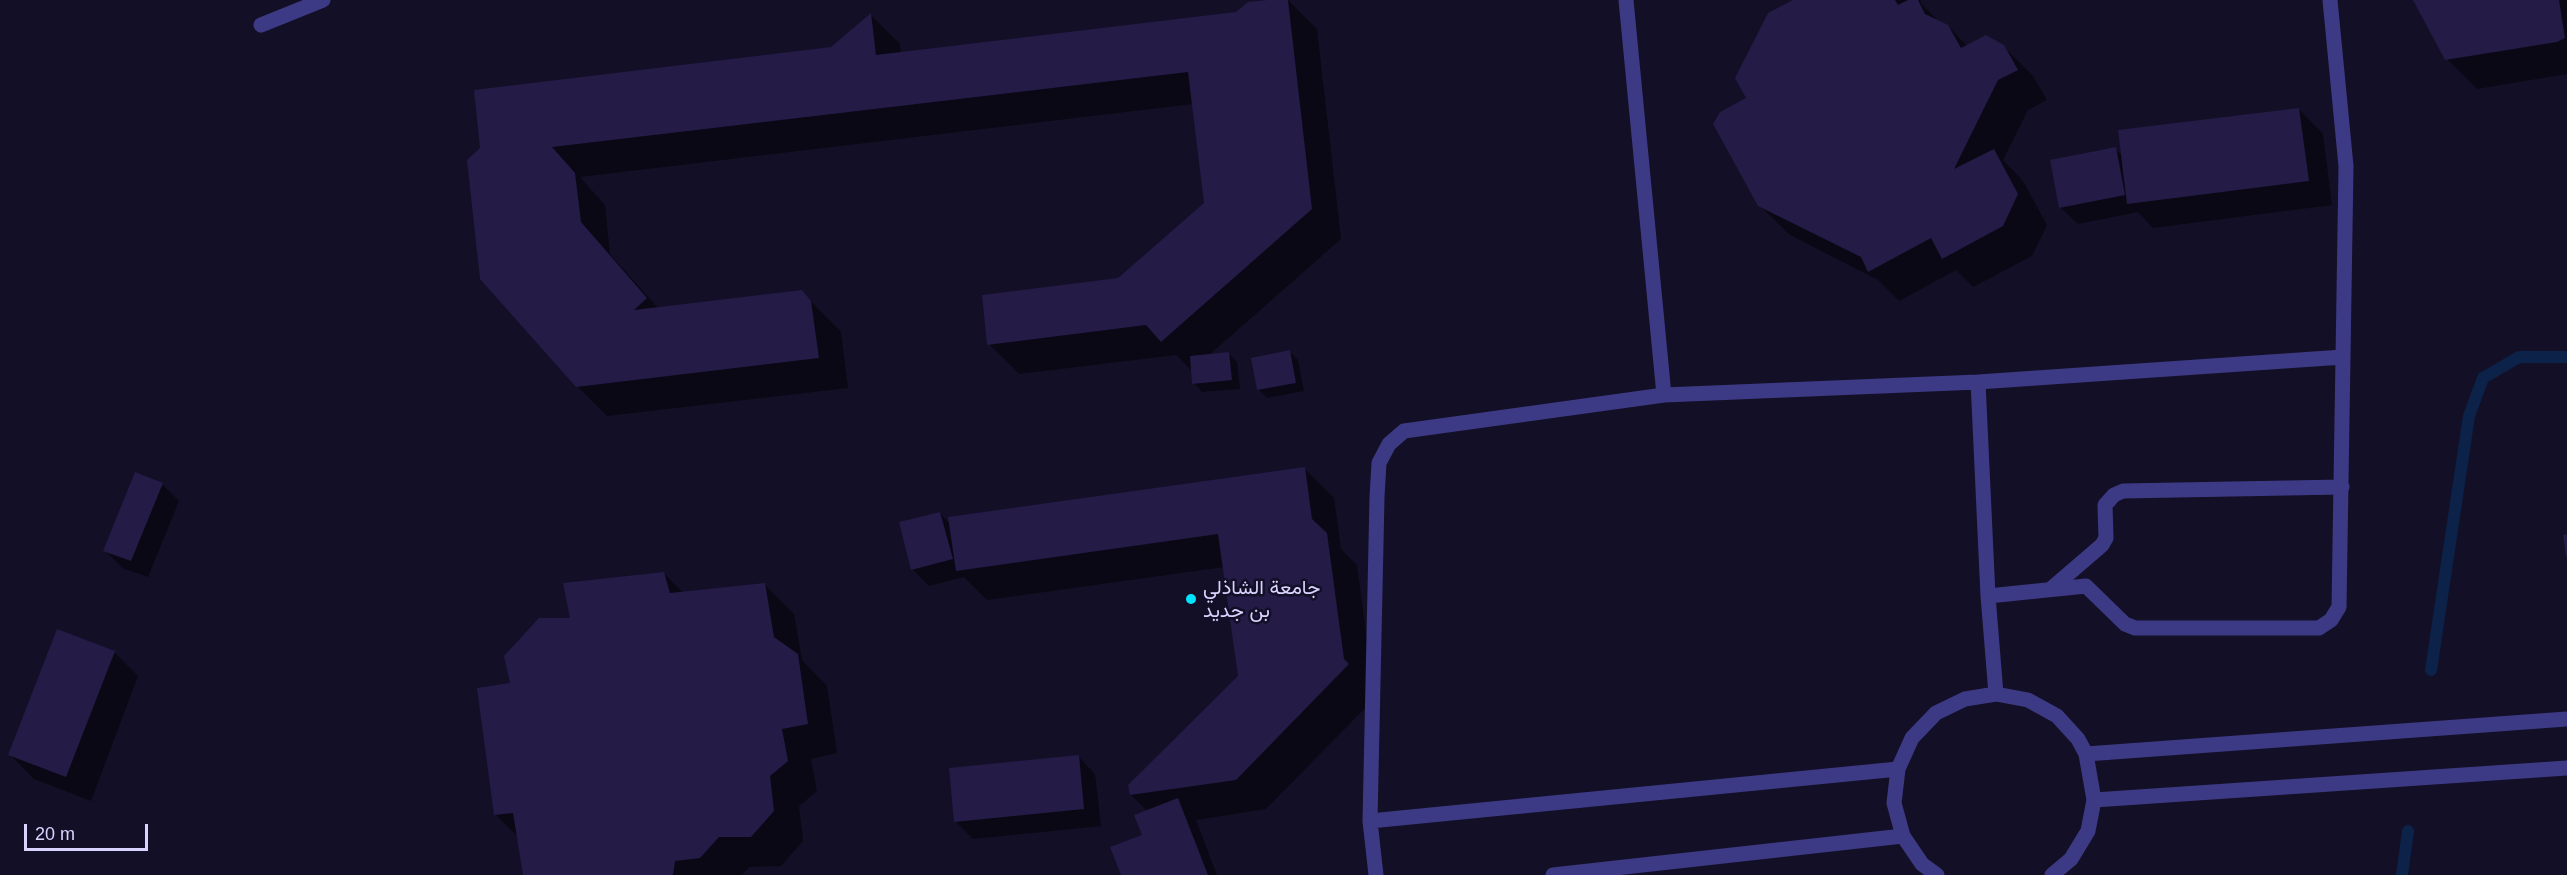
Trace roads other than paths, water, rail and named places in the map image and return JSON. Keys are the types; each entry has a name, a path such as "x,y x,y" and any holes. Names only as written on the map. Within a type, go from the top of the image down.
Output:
{"lane":[{"path":"261,25 323,0"},
{"path":"1626,0 1664,395"},
{"path":"1988,596 2086,586 2125,624 2135,628 2319,628 2331,620 2339,608 2346,166 2330,0"},
{"path":"1376,875 1370,821 1379,463 1389,444 1404,431 1664,395 1978,382 2343,357"},
{"path":"1978,382 1988,596 1996,694"},
{"path":"2052,588 2102,545 2106,538 2105,505 2114,495 2123,491 2342,487"},
{"path":"1937,875 1922,864 1903,836 1894,803 1898,769 1912,738 1936,713 1965,699 1996,694 2028,700 2056,716 2078,739 2086,754 2094,800 2088,831 2071,859 2052,875"},
{"path":"2086,754 2567,719"},
{"path":"2094,800 2567,768"},
{"path":"1370,821 1898,769"},
{"path":"1553,875 1903,836"}],"waterway":[{"path":"2431,670 2469,416 2483,378 2519,357 2567,357"},
{"path":"2402,875 2408,831"}],"place":[{"name":"جامعة الشاذلي بن جديد","path":"1191,599"}]}
